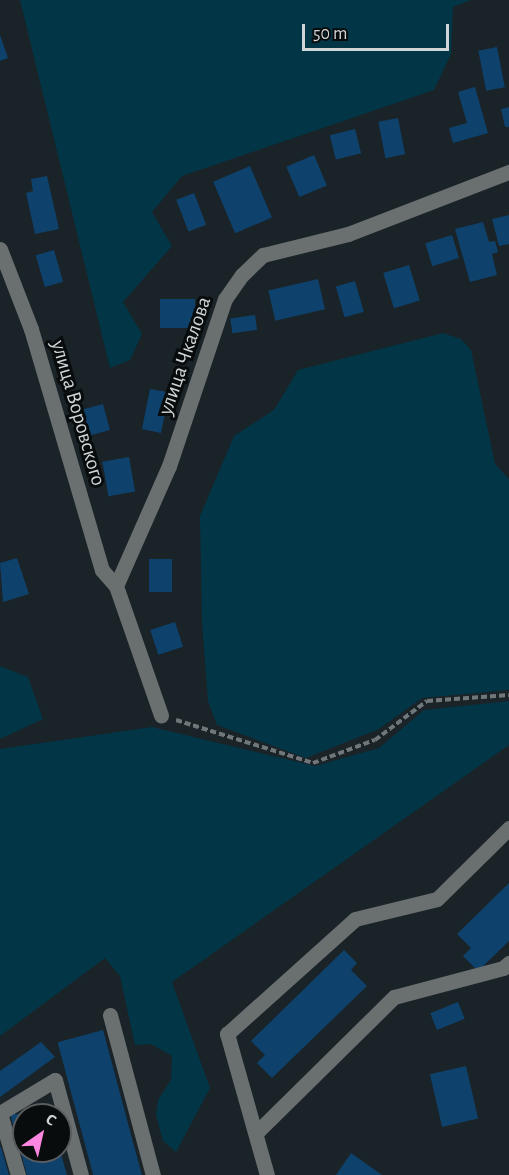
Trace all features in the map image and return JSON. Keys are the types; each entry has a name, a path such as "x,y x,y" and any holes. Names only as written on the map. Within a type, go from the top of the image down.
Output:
{"street":[{"name":"улица Чкалова","path":"116,586 169,466 225,299 242,275 263,255 348,234 509,172"},
{"name":"улица Воровского","path":"0,249 31,329 102,570 116,586 161,715"},
{"path":"267,1175 227,1034 355,920 437,899 509,828"},
{"path":"256,1133 394,997 503,968 509,963"},
{"path":"110,1015 153,1175"},
{"path":"18,1175 0,1113 55,1080 81,1175"}],"path":[{"path":"161,715 313,763 375,740 427,701 509,694"}],"shaded area":[{"path":"20,0 471,0 453,7 451,54 434,90 182,176 152,212 172,246 123,302 142,334 130,360 110,368"},
{"path":"443,333 461,339 471,350 495,464 509,479 509,690 422,698 379,729 306,758 217,725 208,701 202,622 200,516 234,436 274,410 298,370"},
{"path":"0,666 28,677 43,719 0,739"},
{"path":"509,701 509,745 172,982 210,1088 176,1152 163,1141 156,1115 158,1100 171,1080 172,1056 151,1044 135,1045 120,976 105,958 0,1036 0,749 152,727 315,766 379,748 424,710"}],"building":[{"path":"0,35 8,58 0,61"},
{"path":"497,47 505,87 486,91 478,51"},
{"path":"475,87 488,133 453,143 449,128 467,123 458,92"},
{"path":"509,107 509,127 505,127 501,109"},
{"path":"398,118 405,154 385,158 378,122"},
{"path":"355,129 361,153 336,160 330,135"},
{"path":"314,155 327,185 299,197 286,167"},
{"path":"250,166 272,218 235,233 213,182"},
{"path":"47,176 59,229 35,234 26,193 33,191 31,179"},
{"path":"194,193 206,225 188,232 176,200"},
{"path":"509,215 509,244 499,246 492,219"},
{"path":"483,222 489,242 495,241 498,252 492,254 497,275 470,282 455,229"},
{"path":"452,235 459,258 432,266 425,243"},
{"path":"54,250 63,282 45,287 36,255"},
{"path":"409,265 420,300 394,308 383,273"},
{"path":"318,279 325,309 275,321 268,290"},
{"path":"355,281 364,312 345,317 336,287"},
{"path":"160,299 195,299 195,328 160,328"},
{"path":"255,315 257,330 232,333 230,318"},
{"path":"150,389 178,394 175,410 166,408 161,433 142,429"},
{"path":"103,404 110,430 88,436 81,410"},
{"path":"129,457 135,491 108,496 102,462"},
{"path":"17,558 29,594 3,602 0,563"},
{"path":"149,559 172,559 172,592 149,592"},
{"path":"175,622 183,647 158,655 150,630"},
{"path":"509,883 509,941 478,971 463,956 471,948 457,934"},
{"path":"344,950 357,963 351,970 367,986 272,1078 257,1063 265,1055 251,1041"},
{"path":"458,1002 465,1019 437,1030 430,1013"},
{"path":"103,1030 142,1175 93,1175 58,1042"},
{"path":"41,1042 55,1057 0,1097 0,1071"},
{"path":"466,1066 478,1119 442,1127 430,1074"},
{"path":"1,1147 9,1175 0,1175"},
{"path":"351,1153 382,1175 336,1175"},
{"path":"24,1163 64,1163 67,1175 27,1175"}]}
